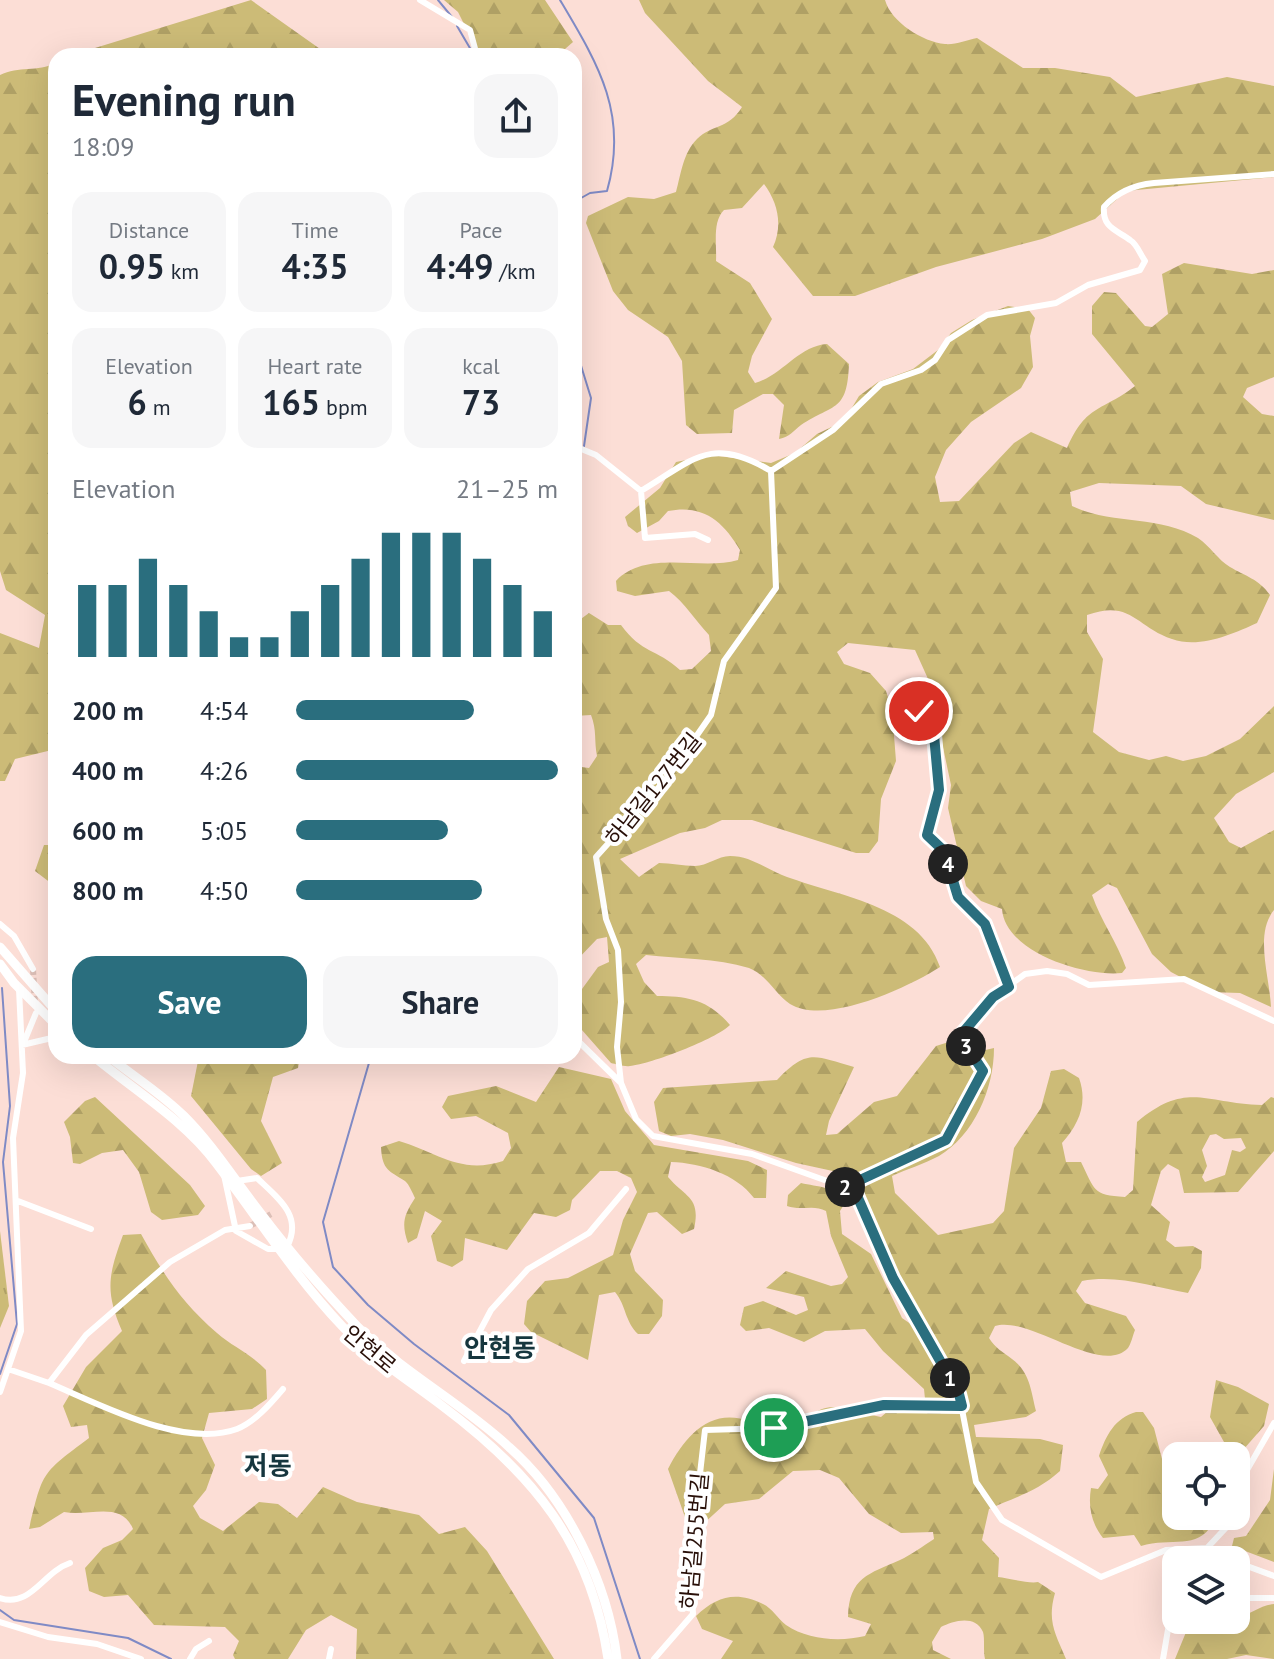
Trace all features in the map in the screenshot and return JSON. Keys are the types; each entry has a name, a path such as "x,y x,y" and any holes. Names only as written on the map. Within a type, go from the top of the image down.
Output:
{"street":[{"path":"420,0 470,30 475,48"},
{"path":"641,491 682,462 699,456 717,454 750,459 771,471 833,430 881,384 921,370 935,360 948,340 987,315 1056,303 1088,285 1140,270 1145,261 1135,243 1112,229 1103,216 1104,207 1121,193 1145,184 1274,174"},
{"path":"582,449 596,455 641,491 645,538 695,534 708,540"},
{"name":"하남길127번길","path":"771,471 776,588 724,661 711,715 668,777 596,857 606,919 618,950 621,1002 617,1047 621,1083 636,1119 653,1136 752,1154 845,1187"},
{"path":"919,711 934,735 939,790 927,835 944,851 958,897 985,924 1009,987"},
{"path":"0,924 14,936 33,969"},
{"path":"0,947 48,1002"},
{"path":"0,964 19,989 48,1017"},
{"path":"845,1187 946,1140 983,1071 960,1036 993,997 1025,974 1047,971 1067,974 1089,985 1184,979 1274,1021"},
{"path":"0,1392 21,1331 13,1138 23,1073 19,989"},
{"path":"22,1045 36,1013"},
{"path":"22,1045 48,1039"},
{"path":"582,1045 621,1083"},
{"name":"안현로","path":"103,1064 175,1121 224,1175 344,1328 499,1450 535,1487 560,1520 578,1557 601,1619 608,1659"},
{"name":"안현로","path":"118,1064 182,1114 237,1181 282,1248 359,1328 511,1448 546,1487 570,1523 588,1561 606,1612 617,1659"},
{"path":"224,1175 236,1231"},
{"path":"49,1383 86,1335 170,1262 225,1230 236,1231 268,1249 282,1248 293,1235 288,1207 257,1178 237,1181"},
{"path":"845,1187 855,1191 893,1278 959,1394 976,1482 1002,1520 1101,1577 1162,1552"},
{"path":"464,1361 491,1310 528,1269 589,1233 626,1189"},
{"path":"18,1201 91,1229"},
{"path":"236,1231 250,1226"},
{"path":"8,1369 148,1422 201,1434 235,1429 247,1423 283,1389"},
{"name":"하남길255번길","path":"654,1659 693,1614 690,1561 705,1430 774,1428 884,1405 962,1406"},
{"path":"1209,1546 1237,1516 1247,1470 1274,1423"},
{"path":"0,1598 18,1600 34,1590 50,1572 70,1563"},
{"path":"1250,1567 1274,1576"},
{"path":"1250,1598 1274,1598"},
{"path":"0,1622 48,1637 97,1644 141,1659"},
{"path":"1163,1659 1167,1634"},
{"path":"190,1659 196,1649 209,1641"},
{"path":"329,1659 331,1649"}],"green space":[{"path":"251,0 319,48 95,48"},
{"path":"444,0 545,0 573,42 566,48 476,48 458,12"},
{"path":"639,0 885,0 901,23 927,39 949,44 977,38 1023,68 1055,68 1110,77 1136,97 1227,77 1274,86 1274,177 1126,191 1095,219 1042,239 936,267 855,296 813,296 773,247 778,231 778,214 764,184 742,208 724,210 716,234 716,261 750,283 772,319 752,356 748,372 755,383 774,374 807,350 827,344 849,364 848,380 842,399 837,404 783,438 779,439 784,405 773,394 763,394 734,410 732,433 697,434 686,425 682,361 668,337 628,310 613,291 586,223 588,216 628,197 654,199 676,192 692,145 703,134 731,120 742,107 708,81 645,13"},
{"path":"48,65 48,751 15,759 5,781 0,781 0,633 39,648 45,615 6,590 0,571 0,75"},
{"path":"1184,263 1252,274 1274,270 1274,377 1247,388 1243,397 1262,414 1274,416 1274,520 1206,504 1181,486 1099,483 1070,492 1072,506 1103,516 1183,531 1198,538 1226,564 1256,581 1270,595 1257,623 1227,636 1204,641 1172,639 1124,612 1114,610 1087,615 1087,632 1103,659 1093,732 1119,752 1149,760 1166,756 1183,761 1206,756 1240,739 1274,706 1274,772 1236,794 1214,818 1229,842 1241,848 1274,830 1274,910 1268,920 1264,944 1271,1007 1240,993 1209,992 1171,972 1152,954 1117,888 1108,884 1092,895 1126,968 1122,973 1068,966 1049,959 1017,938 1006,924 1002,909 981,901 966,886 948,808 951,785 929,681 915,650 848,643 837,652 844,664 870,673 886,691 892,710 896,761 881,799 878,841 869,853 856,853 752,820 722,820 705,828 680,833 620,859 639,877 659,863 699,866 730,856 751,860 782,875 873,905 895,916 914,929 929,946 940,967 867,1001 845,1007 806,1010 790,1004 761,975 749,968 646,955 636,964 644,982 657,996 697,1001 714,1010 730,1025 698,1044 653,1061 628,1066 611,1063 582,1030 582,989 598,967 609,962 607,937 597,939 582,955 582,767 589,768 597,756 591,715 582,716 582,618 589,613 608,625 621,625 636,641 680,670 692,669 711,651 709,635 685,606 669,591 635,596 617,591 616,581 628,571 658,563 723,563 738,560 740,550 719,523 692,510 668,511 659,521 637,533 628,526 625,517 660,488 676,462 711,455 771,463 795,453 817,434 844,421 859,396 878,382 913,369 938,350 951,333 972,320 1008,306 1028,309 1035,318 1030,336 1033,367 1021,388 971,422 946,450 935,477 940,502 959,501 1014,443 1031,432 1067,448 1074,433 1089,415 1135,386 1092,334 1092,306 1104,292 1116,293 1145,326 1152,327 1168,314 1162,274"},
{"path":"44,845 48,845 48,881 35,871"},
{"path":"952,1041 981,1051 994,1048 986,1095 962,1136 939,1156 892,1176 895,1193 938,1235 993,1223 1004,1211 1014,1148 1041,1108 1051,1071 1064,1069 1079,1078 1082,1087 1080,1113 1062,1143 1066,1162 1081,1162 1092,1185 1106,1195 1125,1197 1133,1190 1137,1122 1170,1101 1197,1097 1262,1105 1274,1098 1274,1151 1238,1192 1184,1193 1179,1170 1168,1164 1161,1171 1151,1205 1170,1222 1166,1240 1175,1247 1193,1246 1202,1251 1201,1268 1188,1293 1109,1279 1082,1281 1076,1291 1085,1303 1126,1316 1135,1330 1128,1348 1116,1355 1101,1355 1009,1325 995,1326 989,1338 1023,1370 1036,1411 1026,1417 974,1425 976,1437 1040,1439 1063,1445 1060,1471 1052,1478 989,1509 982,1540 999,1558 998,1577 1038,1582 1055,1593 1052,1619 1066,1659 985,1659 983,1632 975,1623 964,1620 941,1627 932,1642 933,1650 951,1659 721,1659 733,1641 702,1629 696,1616 719,1600 735,1597 753,1600 766,1606 786,1625 814,1637 845,1639 865,1636 871,1624 848,1617 852,1593 857,1585 870,1574 934,1539 933,1532 901,1533 869,1514 839,1478 820,1470 793,1471 759,1499 725,1504 702,1525 686,1520 668,1469 691,1435 712,1421 737,1418 751,1422 782,1442 809,1417 826,1408 835,1407 881,1417 888,1411 925,1399 924,1389 883,1351 865,1329 825,1331 804,1342 769,1328 746,1331 740,1325 744,1307 763,1301 796,1315 808,1310 804,1297 766,1288 786,1271 831,1286 842,1284 848,1277 831,1236 826,1211 787,1206 788,1195 801,1183 837,1193 845,1203 840,1211 842,1234 871,1254 902,1318 918,1329 925,1322 907,1296 860,1192 842,1173 796,1163 723,1140 690,1134 671,1136 659,1131 654,1102 663,1088 777,1080 796,1063 812,1057 820,1058 854,1067 829,1121 826,1135 837,1134 874,1102 897,1096 936,1046","holes":["1216,1134 1224,1139 1241,1138 1246,1148 1240,1152 1232,1150 1225,1175 1205,1182 1202,1177 1207,1166 1202,1150 1210,1135"]},
{"path":"197,1064 299,1064 298,1068 273,1077 261,1121 282,1163 261,1176 251,1169 191,1096"},
{"path":"559,1067 611,1079 625,1111 654,1145 748,1161 767,1170 766,1198 754,1198 738,1182 717,1171 671,1162 668,1177 694,1204 694,1229 682,1234 657,1212 648,1213 630,1254 635,1271 663,1300 662,1316 649,1334 638,1334 615,1292 599,1295 588,1360 531,1332 524,1324 527,1301 545,1281 568,1278 613,1255 623,1220 637,1192 631,1178 617,1171 600,1171 572,1200 570,1210 556,1217 534,1213 507,1250 465,1238 463,1260 452,1267 437,1261 431,1236 442,1221 425,1211 417,1238 408,1243 405,1219 415,1198 406,1182 388,1169 381,1147 399,1141 461,1164 488,1165 503,1161 511,1148 508,1133 476,1116 451,1119 442,1107 448,1096 496,1086 536,1102"},
{"path":"95,1097 190,1185 205,1206 198,1215 162,1220 151,1212 139,1172 123,1150 102,1153 80,1164 73,1163 70,1137 64,1122 85,1101"},
{"path":"0,1231 9,1306 0,1328"},
{"path":"141,1234 165,1275 193,1310 217,1333 266,1370 267,1399 252,1409 209,1413 202,1438 215,1465 206,1490 193,1506 200,1518 223,1531 259,1502 278,1504 297,1518 323,1487 357,1502 419,1515 439,1534 465,1527 487,1551 554,1659 356,1659 357,1629 331,1615 306,1630 288,1659 235,1659 233,1655 239,1641 225,1627 154,1625 128,1595 104,1597 89,1591 85,1568 103,1548 122,1540 133,1529 128,1520 112,1512 64,1512 40,1527 29,1529 46,1475 89,1438 87,1425 71,1427 63,1406 86,1367 122,1331 111,1294 114,1262 123,1235"},
{"path":"1216,1380 1238,1387 1269,1404 1264,1426 1250,1442 1224,1442 1210,1417"},
{"path":"1143,1412 1154,1428 1162,1459 1162,1530 1208,1530 1203,1535 1186,1541 1141,1546 1134,1535 1103,1538 1090,1508 1091,1488 1098,1489 1108,1475 1099,1456 1105,1441 1112,1428 1129,1415"},
{"path":"1274,1469 1274,1562 1250,1553 1250,1546 1232,1546 1234,1538 1246,1536 1270,1500"},
{"path":"1274,1604 1274,1659 1246,1655 1227,1659 1175,1659 1185,1634 1250,1634 1250,1612"}],"waterway":[{"path":"438,0 452,17"},
{"path":"560,0 597,68 612,114 613,163 607,191 582,198"},
{"path":"457,26 470,48"},
{"path":"582,369 591,398 584,446"},
{"path":"0,1374 17,1324 3,1162 10,1106 2,988"},
{"path":"369,1064 323,1222 333,1267 368,1305 414,1344 509,1415 594,1518 640,1659"},
{"path":"0,1610 14,1620 128,1638 171,1659"}],"tunnel":[{"path":"33,969 35,1005"},
{"path":"250,1226 273,1213"}],"district":[{"name":"안현동","path":"500,1347"},
{"name":"저동","path":"268,1465"}],"route":[{"path":"774,1428 884,1405 962,1406 938,1355 893,1278 855,1191 845,1187 946,1140 962,1116 983,1071 960,1036 993,997 1009,987 985,924 958,897 944,851 927,835 939,790 934,735 919,711"}]}
